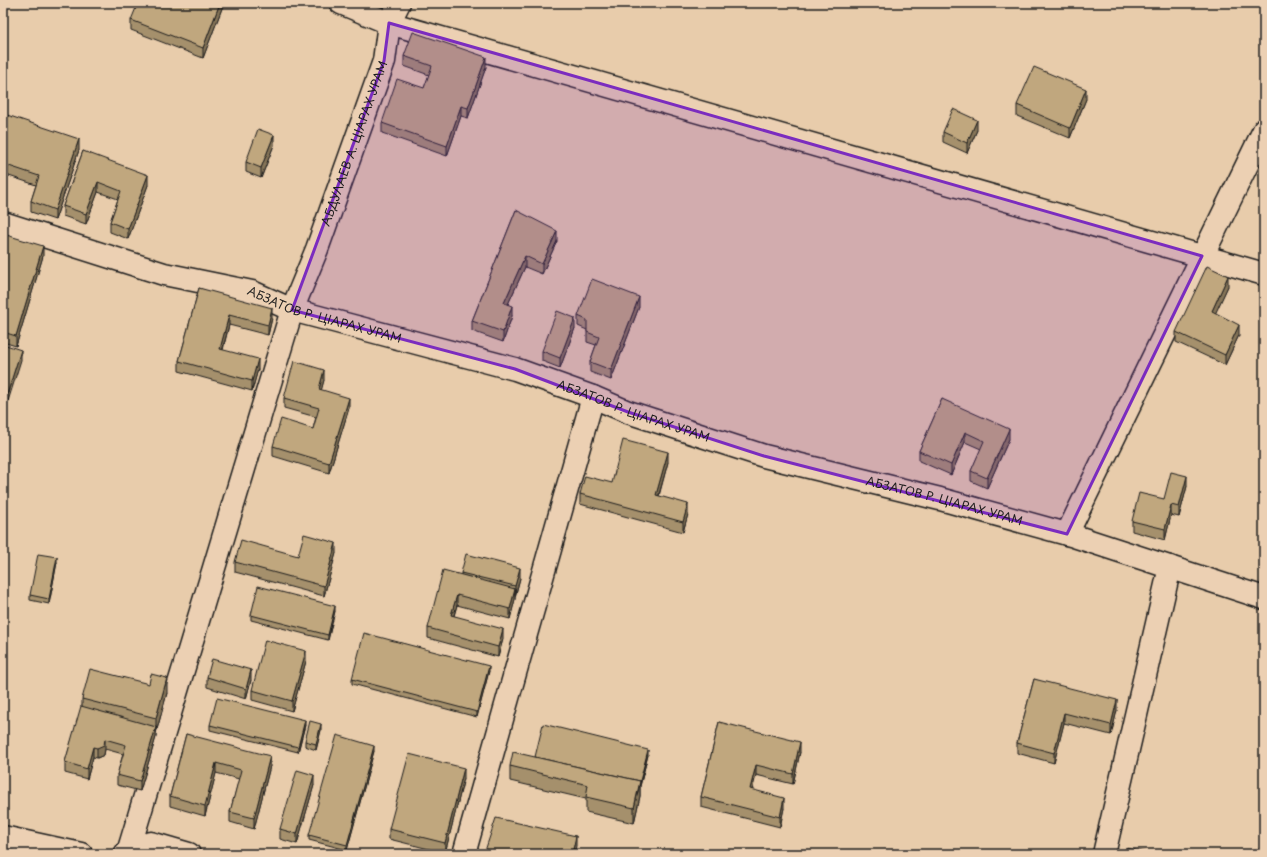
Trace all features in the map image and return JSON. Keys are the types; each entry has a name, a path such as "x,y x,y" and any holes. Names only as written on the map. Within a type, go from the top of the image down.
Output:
{"street":[{"path":"341,3 389,23 1264,274"},
{"name":"АБДУЛАЕВ А. ЦIАРАХ УРАМ","path":"127,851 292,310 317,249 384,61 389,23 399,3"},
{"path":"1067,534 1264,130"},
{"name":"АБЗАТОВ Р. ЦIАРАХ УРАМ","path":"3,223 164,274 252,292 292,310 515,369 593,397 628,412 764,456 940,499 1067,534 1264,598"},
{"path":"464,854 593,397"},
{"path":"1104,854 1170,567"},
{"path":"3,837 81,854"},
{"path":"127,851 151,843 189,854"}],"highlighted area":[{"path":"389,23 1202,256 1067,534 764,456 628,412 515,369 292,310 384,61"}],"building":[{"path":"138,3 220,3 203,48 131,20"},
{"path":"413,32 486,57 468,108 461,106 447,146 382,123 397,79 424,88 432,66 404,56"},
{"path":"1034,67 1086,89 1070,128 1017,105"},
{"path":"953,109 977,120 967,143 943,132"},
{"path":"7,115 79,139 55,210 31,201 39,176 3,164 3,128"},
{"path":"258,129 274,135 261,168 246,162"},
{"path":"83,151 148,175 128,229 110,222 121,191 98,182 86,214 63,206"},
{"path":"516,210 557,231 542,264 525,256 504,303 512,306 503,332 472,321"},
{"path":"3,234 43,246 16,336 3,332"},
{"path":"1207,266 1228,276 1212,311 1239,325 1225,355 1176,332"},
{"path":"592,279 639,297 611,370 590,362 599,337 587,332 587,320 578,316"},
{"path":"199,288 272,308 268,325 229,315 220,349 258,359 252,381 179,361"},
{"path":"557,311 575,318 560,358 542,351"},
{"path":"3,344 21,350 3,407"},
{"path":"294,361 324,370 319,389 349,398 329,463 273,446 281,419 313,429 319,408 284,398"},
{"path":"942,399 1009,429 987,478 971,471 984,441 965,432 951,465 919,451"},
{"path":"623,440 668,452 656,495 688,504 683,522 580,494 585,476 612,483"},
{"path":"1171,472 1187,476 1179,507 1171,505 1165,529 1132,521 1139,493 1164,499"},
{"path":"304,534 336,543 324,586 235,562 241,540 298,556"},
{"path":"38,554 57,557 49,599 30,595"},
{"path":"466,554 520,568 515,586 461,573"},
{"path":"443,570 515,589 510,609 457,595 451,615 503,629 498,647 428,628"},
{"path":"258,586 335,606 328,635 251,615"},
{"path":"364,633 489,666 477,712 352,679"},
{"path":"265,640 306,651 292,701 252,690"},
{"path":"212,659 251,670 246,689 207,677"},
{"path":"90,669 149,684 151,674 167,678 156,718 82,699"},
{"path":"1034,679 1117,700 1111,725 1064,713 1054,753 1017,743"},
{"path":"217,698 305,720 298,747 210,725"},
{"path":"81,706 156,727 140,781 117,775 126,745 105,739 104,745 97,748 93,747 87,769 65,762"},
{"path":"310,721 321,724 316,744 305,741"},
{"path":"719,722 800,742 793,774 756,765 750,789 784,798 780,817 701,797"},
{"path":"543,724 648,750 640,781 535,757"},
{"path":"186,734 270,756 254,818 230,812 241,770 216,763 205,806 170,796"},
{"path":"337,735 374,746 347,845 309,835"},
{"path":"513,752 640,781 634,808 586,797 588,785 510,766"},
{"path":"409,754 464,768 445,843 389,829"},
{"path":"297,770 314,775 297,834 280,829"},
{"path":"496,818 576,836 572,854 484,854"},
{"path":"1127,848 1151,854 1126,854"}]}
